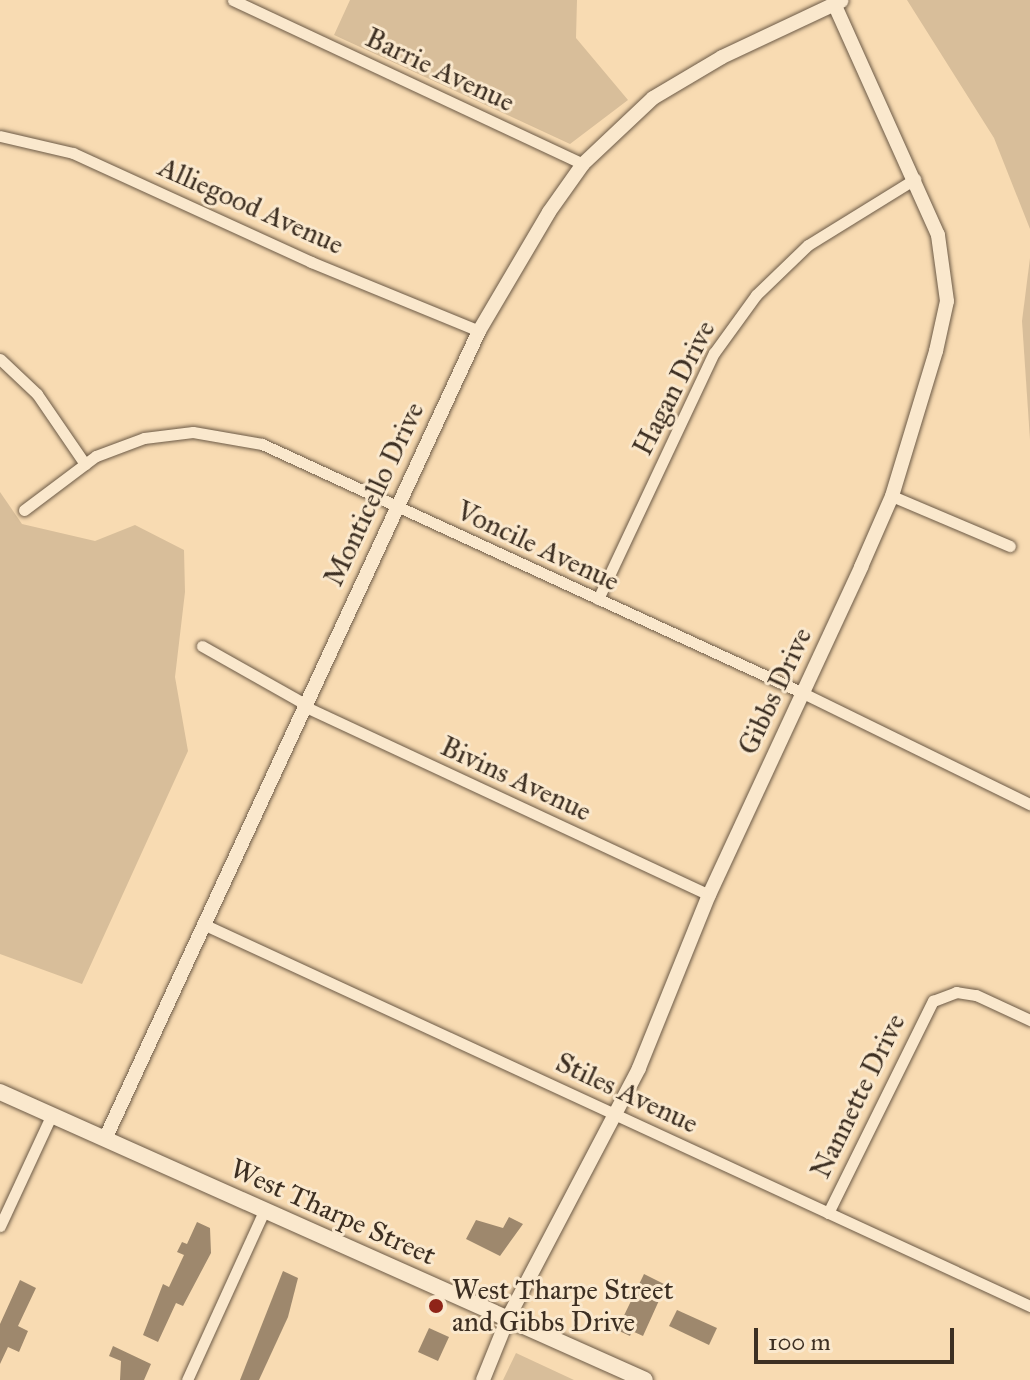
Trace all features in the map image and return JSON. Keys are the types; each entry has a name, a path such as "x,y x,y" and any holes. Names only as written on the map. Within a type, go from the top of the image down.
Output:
{"main road":[{"name":"West Tharpe Street","path":"0,1092 645,1380"}],"street":[{"name":"Barrie Avenue","path":"233,0 583,164"},
{"name":"Monticello Drive","path":"105,1139 396,507 479,331 517,262 583,164 624,122 677,82 836,1"},
{"name":"Gibbs Drive","path":"483,1380 508,1318 658,1026 709,895 892,496 947,301 938,235 836,1"},
{"name":"Alliegood Avenue","path":"0,136 73,153 311,262 479,331"},
{"name":"Hagan Drive","path":"598,599 714,353 756,295 808,245 915,179"},
{"path":"0,359 37,394 85,464"},
{"name":"Voncile Avenue","path":"24,510 85,464 144,438 224,434 262,444 803,693 1030,804"},
{"path":"892,496 1010,546"},
{"name":"Bivins Avenue","path":"202,646 304,705 709,895"},
{"name":"Stiles Avenue","path":"203,924 1030,1306"},
{"name":"Nannette Drive","path":"828,1213 933,1001 956,992 976,995 1030,1020"},
{"path":"0,1226 51,1116"},
{"path":"187,1380 264,1211"}],"shaded area":[{"path":"350,0 577,0 576,38 628,100 570,144 334,35"},
{"path":"907,0 1030,0 1030,229 994,138"},
{"path":"1030,258 1030,440 1022,321"},
{"path":"0,492 22,524 95,541 135,525 184,550 185,592 175,677 188,751 82,984 0,954"},
{"path":"516,1353 574,1380 503,1380"}],"building":[{"path":"509,1217 523,1224 500,1256 466,1239 476,1220 503,1228"},
{"path":"197,1222 210,1228 211,1253 183,1306 176,1303 158,1342 143,1335 163,1284 169,1287 184,1255 177,1252 182,1242 187,1244"},
{"path":"283,1271 298,1278 288,1317 259,1380 240,1380"},
{"path":"644,1274 666,1285 643,1336 632,1331 630,1336 617,1330"},
{"path":"20,1280 36,1288 18,1326 28,1331 19,1352 8,1347 0,1364 0,1324"},
{"path":"677,1310 717,1328 709,1345 669,1326"},
{"path":"429,1328 449,1337 438,1361 418,1352"},
{"path":"113,1346 151,1364 144,1380 120,1380 121,1361 109,1356"}],"place":[{"name":"West Tharpe Street and Gibbs Drive","path":"436,1306"}]}
